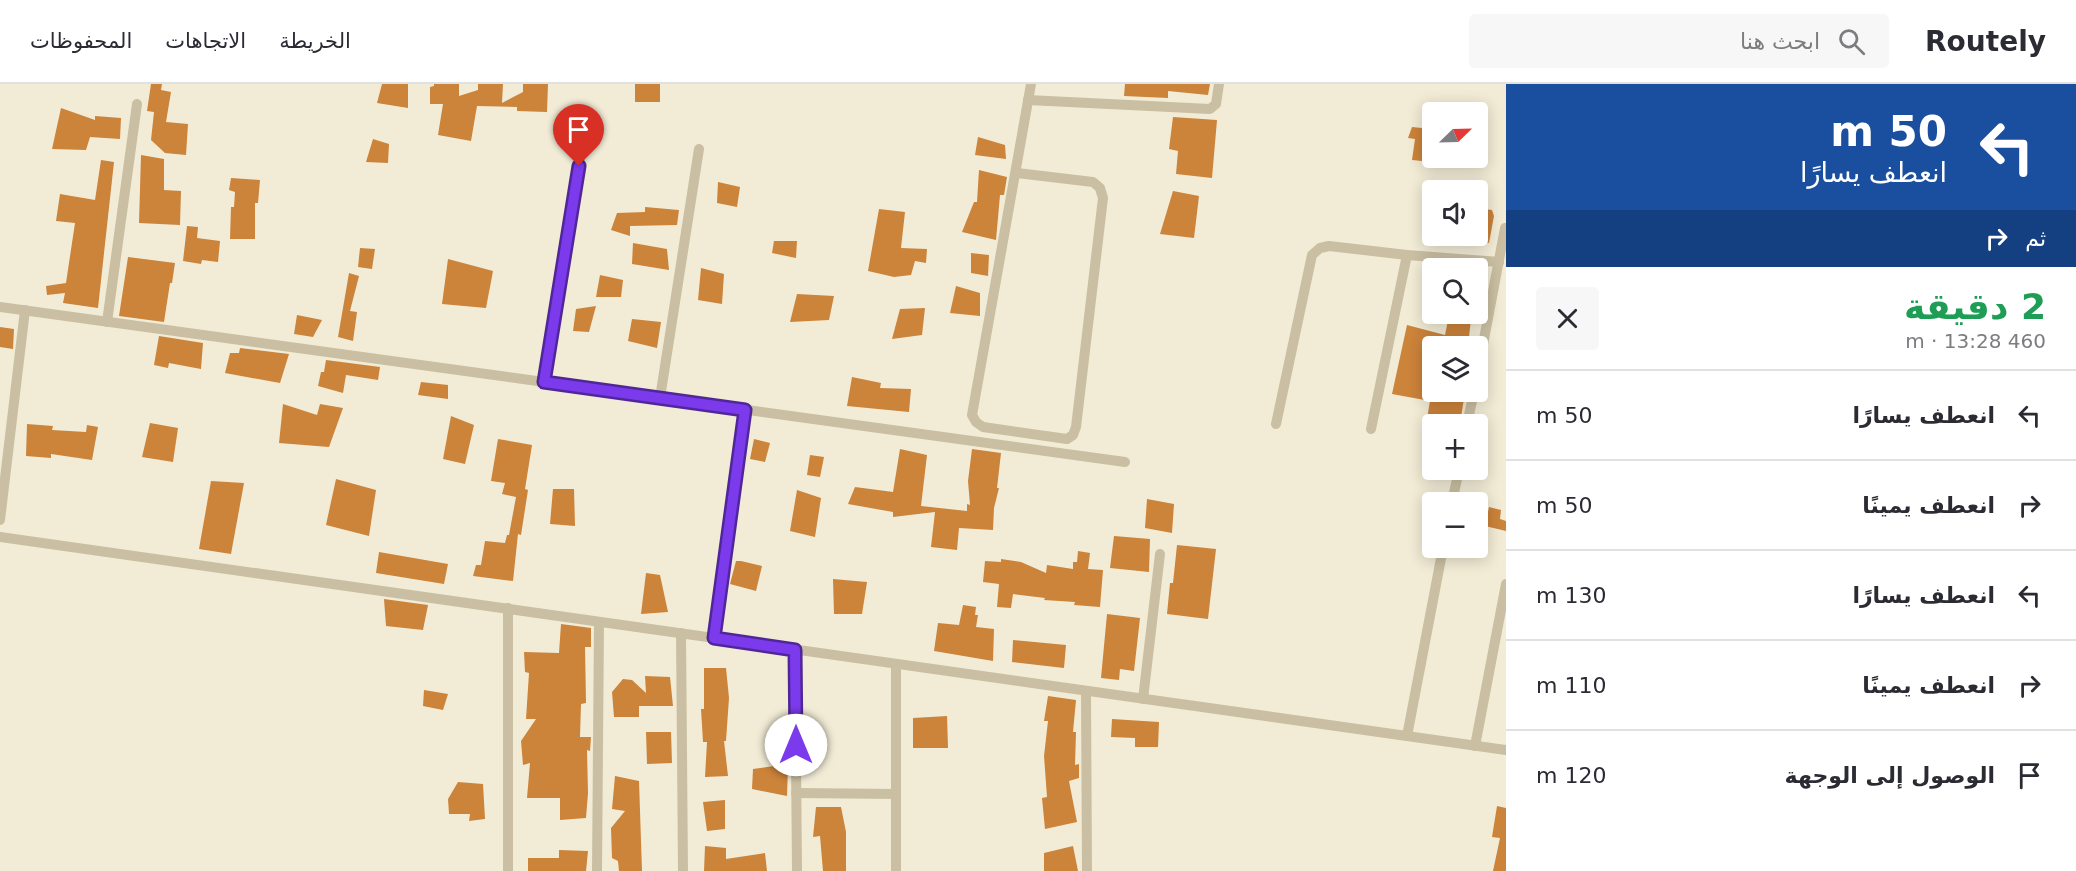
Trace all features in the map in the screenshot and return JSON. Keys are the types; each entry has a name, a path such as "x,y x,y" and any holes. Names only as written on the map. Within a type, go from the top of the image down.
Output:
{"street":[{"path":"1017,173 1093,182 1100,188 1103,198 1076,427 1073,435 1067,440 983,427 972,415 1017,173 1031,84"},
{"path":"1028,100 1210,109 1216,104 1219,84"},
{"path":"107,322 137,104"},
{"path":"544,382 582,144"},
{"path":"660,399 699,149"},
{"path":"1485,336 1505,228"},
{"path":"1276,424 1312,255 1320,248 1329,246 1499,262"},
{"path":"1371,429 1407,255"},
{"path":"0,307 1125,462"},
{"path":"0,520 25,310"},
{"path":"714,638 745,410"},
{"path":"0,537 1506,750"},
{"path":"1143,699 1160,555"},
{"path":"1407,736 1441,558"},
{"path":"1475,746 1506,584"},
{"path":"508,608 508,871"},
{"path":"597,871 599,622"},
{"path":"681,633 683,871"},
{"path":"795,650 796,871"},
{"path":"896,871 897,664"},
{"path":"1086,692 1087,871"},
{"path":"796,793 896,794"}],"building":[{"path":"151,84 162,84 161,90 171,92 166,122 188,124 186,155 165,153 151,140 154,112 147,111"},
{"path":"382,84 408,84 408,108 377,103"},
{"path":"434,84 459,84 459,96 478,90 478,84 503,84 502,103 523,92 523,84 548,84 547,112 517,111 517,107 477,106 471,141 438,135 443,104 430,104 430,87"},
{"path":"635,84 660,84 660,102 635,102"},
{"path":"1125,84 1210,84 1208,95 1168,91 1168,98 1124,96"},
{"path":"61,108 95,120 95,116 121,118 120,139 90,137 86,150 52,149"},
{"path":"1173,117 1217,120 1212,178 1176,174 1178,151 1169,149"},
{"path":"1412,127 1422,128 1422,161 1412,160 1415,139 1408,138"},
{"path":"978,137 1005,145 1006,159 975,155"},
{"path":"373,139 389,144 388,163 366,162"},
{"path":"141,155 164,159 164,190 181,191 180,225 139,223"},
{"path":"101,160 114,162 98,308 63,303 65,293 47,295 46,286 66,283 75,223 56,221 60,194 95,200"},
{"path":"979,170 1007,177 1004,195 1000,195 996,240 962,232 974,202 977,202"},
{"path":"231,178 260,180 258,203 255,203 255,239 230,239 231,207 234,207 235,192 229,190"},
{"path":"718,182 740,187 737,207 717,203"},
{"path":"1173,191 1199,196 1194,238 1160,234"},
{"path":"645,207 679,210 677,225 630,226 630,236 611,230 617,213 645,212"},
{"path":"879,209 905,212 901,248 927,249 926,263 915,261 911,275 894,277 868,271"},
{"path":"1488,210 1492,210 1494,216 1489,243"},
{"path":"187,226 198,227 197,238 220,241 218,262 202,260 201,264 183,261"},
{"path":"774,241 797,241 796,258 772,253"},
{"path":"633,243 667,249 669,270 632,264"},
{"path":"360,248 375,249 372,269 358,267"},
{"path":"971,253 989,255 988,276 971,273"},
{"path":"128,257 175,263 164,322 119,316"},
{"path":"448,259 493,271 486,308 442,304"},
{"path":"701,268 724,274 722,304 698,300"},
{"path":"349,273 359,276 350,311 357,312 353,341 338,337"},
{"path":"600,275 623,280 621,297 596,297"},
{"path":"956,286 980,293 980,316 950,313"},
{"path":"797,294 834,296 829,320 790,322"},
{"path":"596,306 589,332 573,331 576,309"},
{"path":"925,308 922,335 892,339 900,309"},
{"path":"297,315 322,320 313,337 294,334"},
{"path":"632,319 661,322 657,348 628,341"},
{"path":"1447,324 1470,324 1469,336 1422,336 1422,400 1392,394 1407,325 1445,335"},
{"path":"0,327 14,329 13,349 0,347"},
{"path":"159,336 203,343 201,369 169,363 168,368 154,365"},
{"path":"240,348 289,354 280,383 225,373 230,353 239,353"},
{"path":"326,360 380,367 378,380 346,375 343,393 318,386"},
{"path":"852,377 881,383 880,388 911,389 909,412 847,406"},
{"path":"421,382 448,385 448,399 418,395"},
{"path":"1430,402 1463,402 1462,414 1428,414"},
{"path":"283,404 317,415 320,404 343,408 329,447 279,443"},
{"path":"451,416 474,425 465,464 443,459"},
{"path":"150,423 178,428 173,462 142,457"},
{"path":"27,424 53,426 52,430 86,432 87,425 98,427 92,460 51,454 51,458 26,456"},
{"path":"498,439 532,445 525,489 528,490 521,535 518,534 513,581 473,576 476,565 481,565 485,541 505,543 509,535 516,497 502,494 505,483 491,481"},
{"path":"754,439 770,443 765,462 750,459"},
{"path":"900,449 927,455 921,506 967,511 967,504 970,505 968,481 972,449 1001,453 993,530 959,528 957,550 931,547 935,512 893,517 893,512 848,504 855,487 893,492"},
{"path":"810,455 824,457 820,477 807,475"},
{"path":"336,479 376,490 369,536 326,525"},
{"path":"211,481 244,483 231,554 199,549"},
{"path":"553,489 574,489 575,526 550,524"},
{"path":"797,490 821,498 815,537 790,531"},
{"path":"1147,499 1174,504 1172,533 1145,528"},
{"path":"1489,507 1501,510 1500,519 1506,521 1506,531 1488,527"},
{"path":"1114,536 1150,539 1149,572 1110,568"},
{"path":"1177,545 1216,549 1208,619 1167,614"},
{"path":"1078,551 1090,553 1088,569 1103,570 1100,607 1074,605 1075,602 1044,600 1045,598 1013,594 1011,608 997,607 999,584 983,582 985,561 1001,562 1001,559 1021,562 1046,573 1047,565 1073,569 1073,562 1077,562"},
{"path":"379,552 448,564 444,584 376,573"},
{"path":"736,561 762,566 756,591 730,584"},
{"path":"646,573 660,575 668,612 641,614"},
{"path":"833,579 867,582 862,614 834,614"},
{"path":"384,599 428,605 423,630 386,626"},
{"path":"963,605 976,607 975,615 978,615 976,627 994,629 993,661 934,651 938,623 959,625"},
{"path":"1107,614 1140,618 1134,671 1120,669 1119,680 1101,678"},
{"path":"561,624 591,628 591,647 585,647 586,703 581,704 580,737 591,737 590,751 587,750 586,818 560,820 560,798 527,798 530,763 523,765 521,741 536,719 526,719 529,673 525,672 524,652 559,653"},
{"path":"1013,640 1066,645 1064,668 1012,662"},
{"path":"704,668 726,668 729,698 726,741 724,741 728,776 705,777 707,742 703,742 701,709 704,709"},
{"path":"645,676 670,677 673,706 639,706 639,717 614,717 612,692 623,679 632,680 646,693"},
{"path":"424,690 448,694 443,710 423,706"},
{"path":"1048,696 1076,700 1073,732 1076,732 1075,765 1079,764 1079,778 1069,781 1077,822 1045,829 1042,798 1047,797 1044,756 1048,721 1044,721"},
{"path":"947,716 948,748 913,748 913,718"},
{"path":"1112,719 1159,722 1158,747 1135,747 1135,738 1111,737"},
{"path":"646,732 671,732 672,763 647,764"},
{"path":"788,764 787,796 752,789 753,769"},
{"path":"615,776 639,781 642,871 619,871 618,861 612,858 611,828 625,811 612,809"},
{"path":"458,782 483,784 485,819 469,821 470,814 449,814 448,799"},
{"path":"725,800 725,829 707,831 703,802"},
{"path":"1497,806 1506,808 1506,871 1493,871 1500,838 1492,837"},
{"path":"816,807 841,807 846,832 846,871 823,871 820,836 813,837"},
{"path":"705,846 726,848 726,859 765,853 767,871 704,871"},
{"path":"1073,846 1078,871 1044,871 1044,853"},
{"path":"559,850 588,851 586,871 528,871 528,858 559,858"}],"route":[{"path":"579,166 544,382 745,410 714,638 795,650 796,745"}]}
